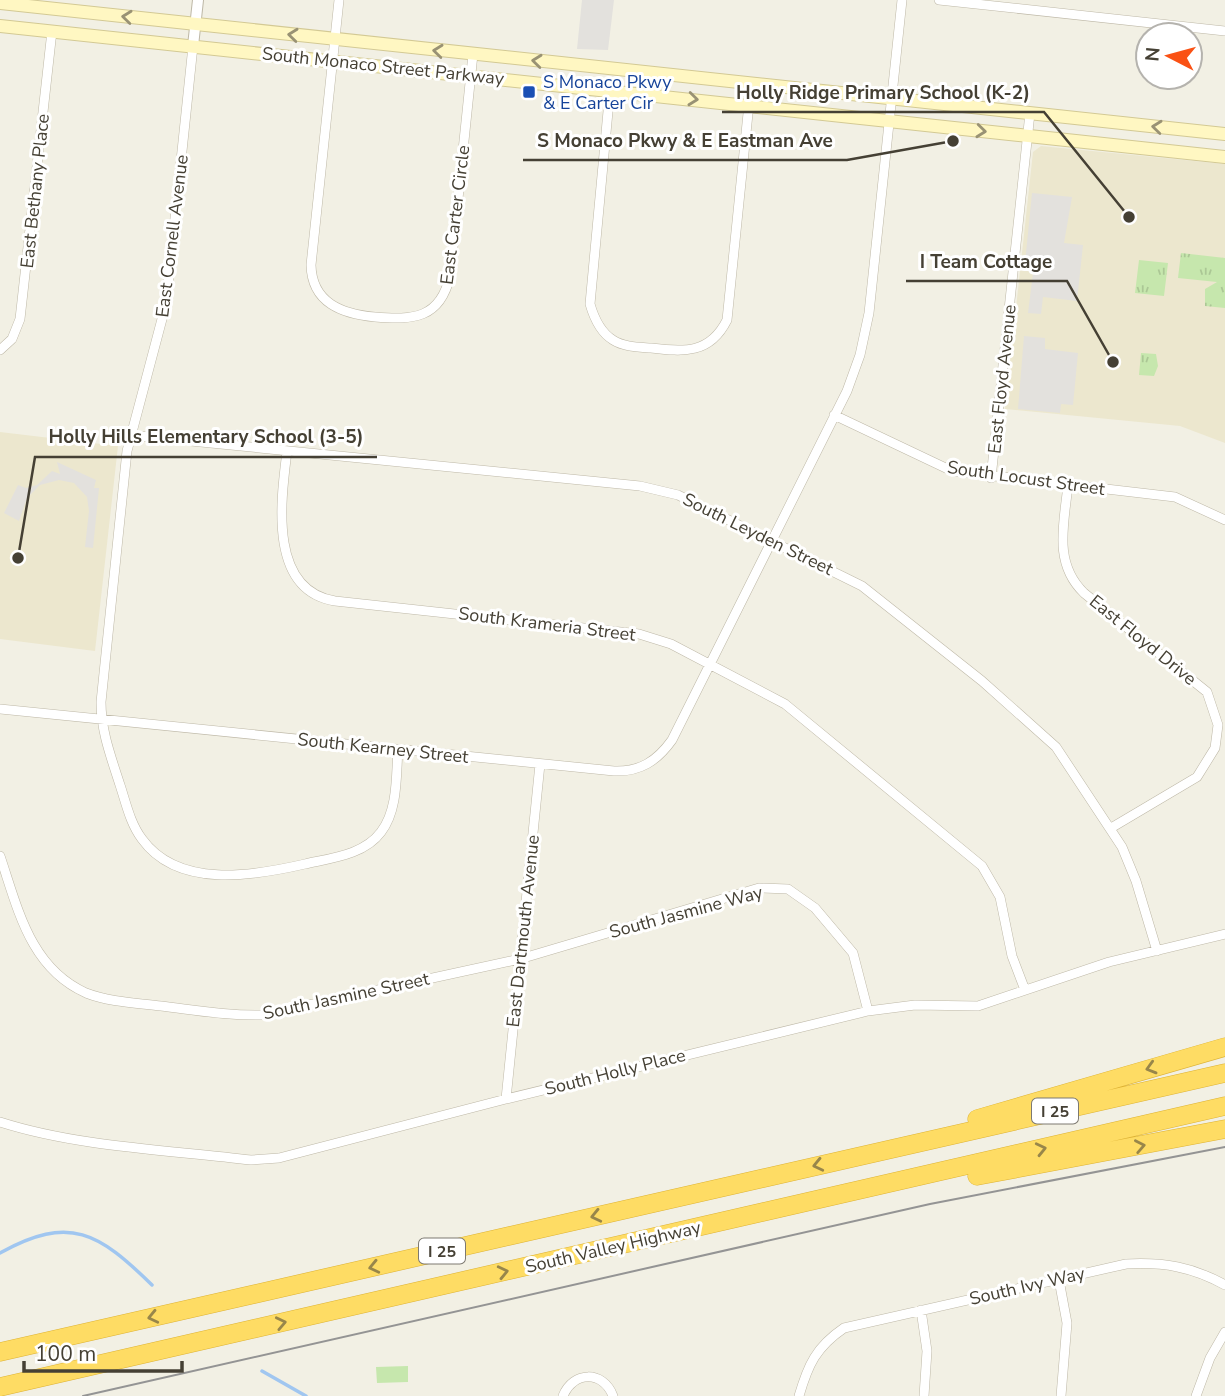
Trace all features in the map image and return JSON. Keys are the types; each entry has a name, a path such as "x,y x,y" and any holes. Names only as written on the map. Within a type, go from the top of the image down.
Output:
{"highway":[{"path":"884,1150 1004,1110 1225,1047"},
{"name":"South Valley Highway","path":"0,1352 1225,1073"},
{"name":"South Valley Highway","path":"0,1387 1225,1107"},
{"path":"736,1219 1225,1129"}],"main road":[{"name":"South Monaco Street Parkway","path":"0,3 55,4 335,40 1225,134"},
{"name":"South Monaco Street Parkway","path":"0,26 1225,157"}],"street":[{"name":"East Cornell Avenue","path":"101,719 130,435 166,304 198,0"},
{"name":"East Carter Circle","path":"339,0 311,272 317,291 331,306 355,315 410,319 426,313 444,296 450,276 473,54"},
{"name":"South Kearney Street","path":"0,709 631,772 646,765 672,740 853,374 865,335 902,0"},
{"path":"939,0 1225,31"},
{"name":"East Bethany Place","path":"2,348 17,330 22,307 52,31"},
{"path":"610,90 590,304 604,332 623,345 680,352 695,350 712,342 727,320 751,84"},
{"name":"East Floyd Avenue","path":"991,478 1030,113"},
{"name":"South Locust Street","path":"834,415 929,463 952,471 991,478 1175,497 1225,520"},
{"name":"South Leyden Street","path":"130,435 640,486 678,495 772,540 872,593 982,681 1056,747 1111,828 1136,881 1157,951"},
{"name":"South Krameria Street","path":"287,451 282,527 294,574 315,596 335,601 639,634 671,644 785,704 982,866 1000,897 1012,956 1026,990"},
{"name":"East Floyd Drive","path":"1068,485 1062,547 1070,577 1094,601 1208,692 1218,725 1216,748 1197,777 1111,828"},
{"path":"101,719 132,821 149,847 166,860 185,869 237,876 261,874 347,854 369,844 384,829 390,813 398,750"},
{"name":"East Dartmouth Avenue","path":"506,1098 540,764"},
{"name":"South Jasmine Street","path":"0,856 30,940 44,961 63,979 87,993 111,999 238,1016 263,1015 520,959"},
{"name":"South Jasmine Way","path":"520,959 759,888 789,889 815,908 853,953 868,1011"},
{"name":"South Holly Place","path":"0,1122 33,1133 251,1160 279,1158 506,1098 868,1011 915,1006 978,1006 1109,961 1225,934"},
{"name":"South Ivy Way","path":"799,1396 808,1364 818,1348 844,1328 1126,1264 1149,1262 1192,1269 1225,1285"},
{"path":"1059,1280 1066,1323 1062,1396"},
{"path":"921,1310 928,1351 925,1396"},
{"path":"1196,1396 1210,1358 1225,1332"},
{"path":"563,1396 572,1382 580,1377 594,1377 603,1381 613,1396"}],"shaded area":[{"path":"582,0 614,0 608,50 577,49"},
{"path":"1041,146 1225,164 1225,443 1180,426 1005,409 1033,152"},
{"path":"1032,193 1072,197 1064,243 1083,245 1077,301 1043,297 1041,314 1028,313 1034,265 1025,263"},
{"path":"1024,336 1045,338 1045,349 1078,353 1073,405 1061,404 1060,413 1018,409"},
{"path":"0,432 118,446 95,651 0,639"},
{"path":"57,462 96,480 94,488 99,488 93,548 85,547 89,511 87,497 74,483 59,480 40,485 27,498 19,521 4,513 18,485 26,488 37,485 52,471 60,474"}],"green space":[{"path":"1181,253 1225,258 1225,308 1205,306 1205,289 1217,282 1178,278"},
{"path":"1139,260 1168,263 1164,296 1135,293"},
{"path":"1141,353 1156,354 1158,366 1154,376 1139,375"},
{"path":"408,1366 408,1382 377,1383 376,1367"}],"waterway":[{"path":"0,1253 46,1234 65,1232 82,1235 116,1253 152,1285"},
{"path":"262,1371 306,1396"}],"tram line":[{"path":"83,1396 930,1204 1225,1147"}],"place":[{"name":"S Monaco Pkwy & E Carter Cir","path":"529,92"},
{"name":"S Monaco Pkwy & E Eastman Ave","path":"953,141"},
{"name":"Holly Ridge Primary School (K-2)","path":"1129,217"},
{"name":"I Team Cottage","path":"1113,362"},
{"name":"Holly Hills Elementary School (3-5)","path":"18,558"}]}
